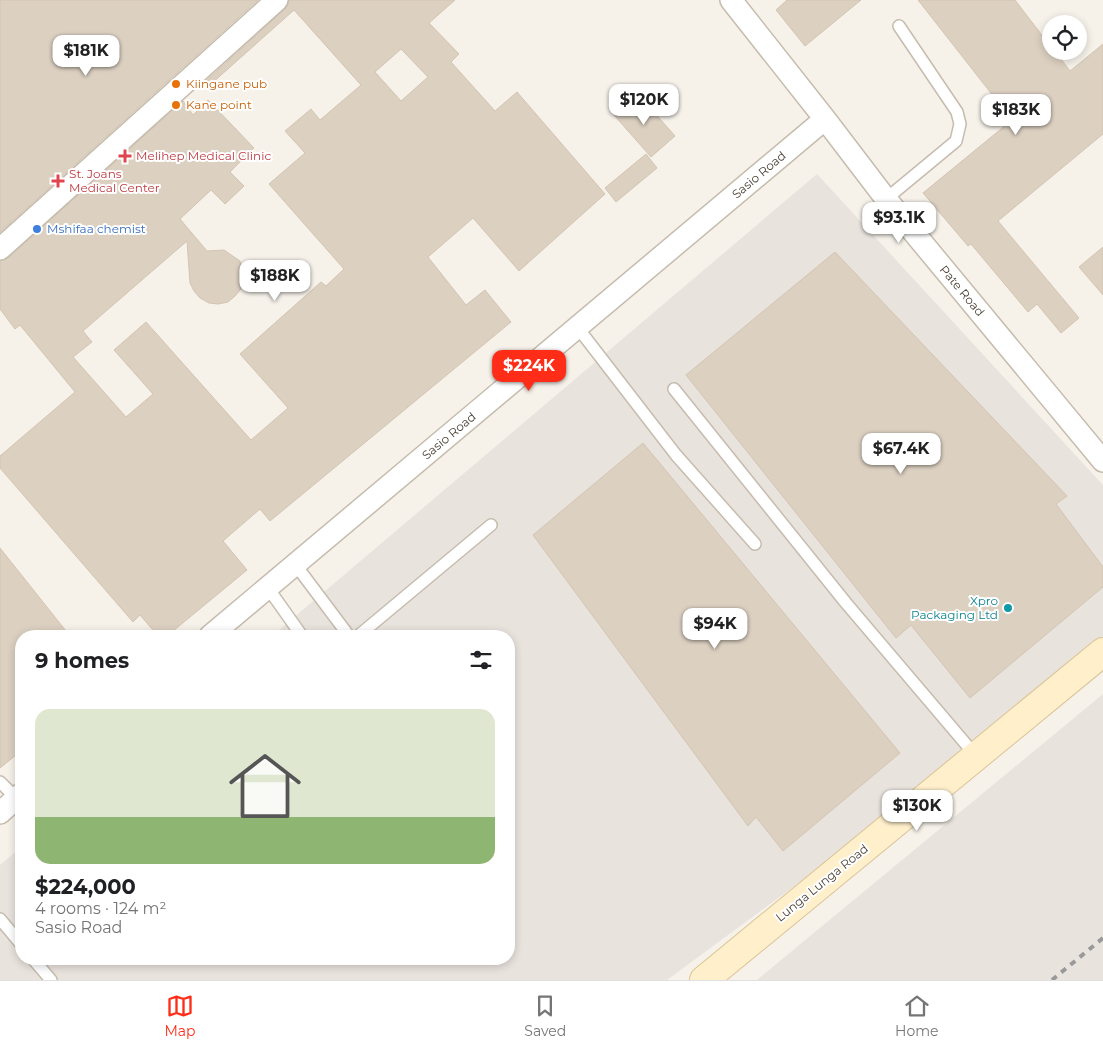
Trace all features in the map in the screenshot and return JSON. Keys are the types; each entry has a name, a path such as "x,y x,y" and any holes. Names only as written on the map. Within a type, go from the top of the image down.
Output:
{"main road":[{"name":"Lunga Lunga Road","path":"704,980 1103,652"}],"street":[{"path":"0,249 276,0"},
{"name":"Pate Road","path":"731,0 886,199 1103,461"},
{"name":"Sasio Road","path":"217,630 825,119"},
{"path":"0,813 15,800"}],"lane":[{"path":"886,199 956,141 960,124 957,112 899,26"},
{"path":"578,328 676,454 755,544"},
{"path":"674,389 846,603 976,756"},
{"path":"365,630 491,525"},
{"path":"296,564 345,630"},
{"path":"268,588 298,630"},
{"path":"0,782 15,793"},
{"path":"0,919 15,937"},
{"path":"38,965 51,980"}],"shaded area":[{"path":"817,174 1103,485 1103,638 819,868 667,980 0,980 0,865 15,852 15,965 515,965 515,630 279,630"},
{"path":"1103,694 1103,980 757,980"}],"building":[{"path":"0,0 258,0 0,232"},
{"path":"289,0 455,0 429,23 459,54 451,62 495,111 517,92 605,194 519,271 473,218 428,257 466,305 485,290 511,322 270,521 260,509 223,541 247,570 174,630 153,630 140,615 133,622 0,468 0,456 75,392 20,325 15,329 0,309 0,261 8,258 183,101 193,115 208,100 254,148 230,172 244,186 225,204 211,190 180,219 207,251 224,250 240,261 243,270 241,289 228,302 209,303 200,298 190,283 187,241 83,331 92,342 73,357 126,417 153,394 114,350 146,322 251,440 288,408 240,354 321,282 326,286 344,269 269,184 305,153 285,131 311,109 320,120 361,85 294,10 211,84 207,80 285,9","holes":["401,49 428,77 401,101 375,72"]},
{"path":"787,0 861,0 805,46 776,10"},
{"path":"918,0 1015,0 1042,35 1042,60 1062,60 1070,71 1083,60 1087,60 1087,57 1103,44 1103,134 998,221 1079,318 1061,333 1037,304 1028,312 971,244 968,246 923,193 1012,120"},
{"path":"638,94 675,136 651,157 614,115"},
{"path":"646,154 657,168 616,202 605,188"},
{"path":"1103,247 1103,295 1079,267"},
{"path":"835,252 1067,496 1056,504 1103,567 1103,587 970,698 911,625 896,638 686,375"},
{"path":"643,443 900,753 783,851 756,817 748,826 533,535"},
{"path":"0,548 65,630 15,630 15,756 0,768"}],"railway":[{"path":"1052,980 1103,938"}],"place":[{"name":"Kiingane pub","path":"176,84"},
{"name":"Kane point","path":"176,105"},
{"name":"Melihep Medical Clinic","path":"125,156"},
{"name":"St. Joans Medical Center","path":"58,181"},
{"name":"Mshifaa chemist","path":"37,229"},
{"name":"Xpro Packaging Ltd","path":"1008,608"}]}
